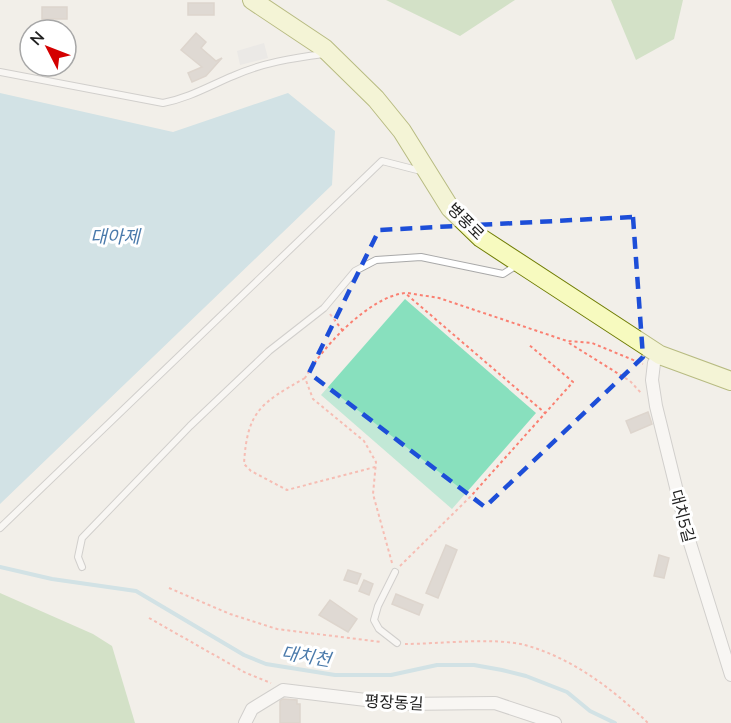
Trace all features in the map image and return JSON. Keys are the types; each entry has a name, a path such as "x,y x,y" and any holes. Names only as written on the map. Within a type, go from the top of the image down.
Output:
{"main road":[{"name":"병풍로","path":"252,0 303,32 330,54 376,99 402,131 450,208 481,238 520,263 657,362 731,381"}],"street":[{"name":"대치5길","path":"657,362 652,380 657,410 689,540 731,675"},
{"path":"244,723 252,709 283,690"},
{"name":"평장동길","path":"283,690 399,704 495,703 555,723"}],"lane":[{"path":"0,72 163,103 184,99 234,75 283,59 330,54"},
{"path":"0,528 382,161 428,172"},
{"path":"82,567 78,557 82,538 190,426 269,351 324,308 355,271 376,260 421,257 503,274 520,263"},
{"path":"395,572 378,606 374,620 379,629 397,643"}],"path":[{"path":"405,293 545,413"},
{"path":"376,466 287,490 251,471 244,464 250,421 261,409 305,378 343,331 391,294 405,293 439,298 567,341 630,381 657,410"},
{"path":"324,308 343,331"},
{"path":"567,341 592,343 657,362"},
{"path":"305,378 313,399 364,441 376,466 373,494 395,572 471,496 573,382 528,344"},
{"path":"169,588 230,614 277,629 397,643 523,645 570,662 629,705 648,723"},
{"path":"149,618 246,673 283,690"}],"highlighted area":[{"path":"633,217 643,357 485,507 309,373 379,230"}],"green space":[{"path":"386,0 515,0 460,36"},
{"path":"611,0 683,0 674,39 636,60"},
{"path":"405,299 536,413 452,509 321,395"},
{"path":"0,593 93,634 112,646 135,723 0,723"}],"shaded area":[{"path":"264,43 268,58 240,65 237,51"}],"water":[{"name":"대아제","path":"0,93 173,132 288,93 335,131 332,185 0,504"}],"building":[{"path":"188,3 214,3 214,15 188,15"},
{"path":"42,7 67,7 67,18 42,18"},
{"path":"196,33 206,42 201,48 216,61 222,58 206,76 192,82 188,73 202,67 181,50"},
{"path":"648,412 652,424 631,433 626,421"},
{"path":"446,545 457,550 438,598 426,593"},
{"path":"659,555 669,558 664,578 654,576"},
{"path":"348,570 361,574 357,584 344,580"},
{"path":"364,580 373,584 369,595 359,591"},
{"path":"396,594 423,605 419,615 392,604"},
{"path":"330,600 357,619 348,632 319,615"},
{"path":"283,699 297,700 297,704 300,704 300,723 280,723 280,701"}],"waterway":[{"name":"대치천","path":"0,567 52,579 136,591 244,655 266,664 335,675 391,675 437,665 474,665 526,676 567,692 590,711 615,723"}]}
